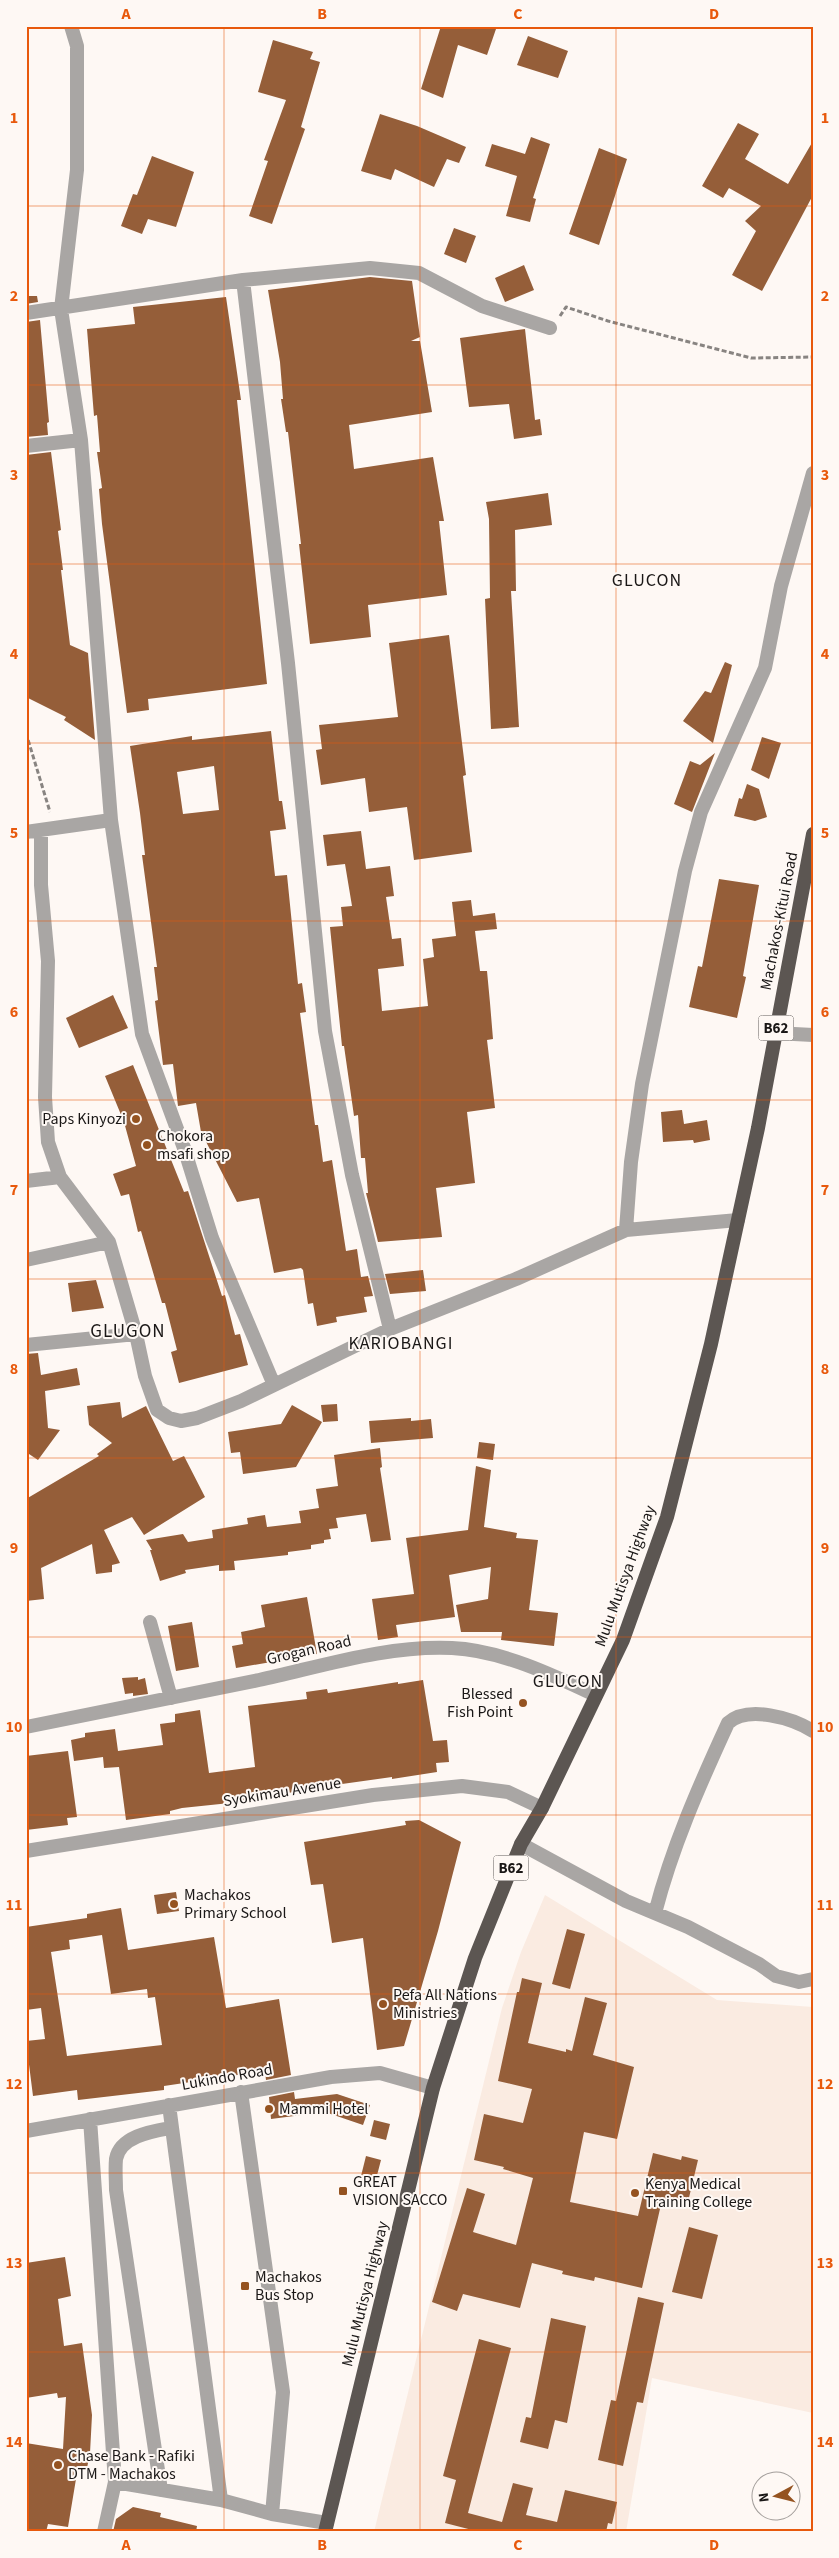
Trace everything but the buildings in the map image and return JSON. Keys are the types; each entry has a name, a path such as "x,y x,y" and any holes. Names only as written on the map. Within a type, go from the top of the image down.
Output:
{"highway":[{"name":"Machakos-Kitui Road","path":"738,1220 813,834"},
{"name":"Mulu Mutisya Highway","path":"326,2527 433,2088 475,1958 521,1844 542,1808 623,1640 667,1517 712,1344 738,1220"}],"street":[{"path":"71,26 78,46 76,170 61,308 81,440 111,820 142,1034 184,1148 212,1238 274,1385"},
{"path":"26,313 243,280 370,268 419,273 482,306 550,328"},
{"path":"243,280 288,663 325,1031 352,1175 390,1329"},
{"path":"26,446 81,440"},
{"path":"626,1230 631,1162 642,1084 686,871 701,812 765,668 781,586 813,473"},
{"path":"26,832 111,820"},
{"path":"48,829 41,885 48,961 45,1097 48,1142 60,1177 109,1242 136,1334 144,1376 157,1410 168,1418 181,1421 197,1418 274,1385 390,1329 516,1278 626,1230 738,1220"},
{"path":"775,1033 813,1035"},
{"path":"26,1181 60,1177"},
{"path":"26,1260 109,1242"},
{"path":"26,1345 136,1334"},
{"path":"150,1622 171,1698"},
{"name":"Grogan Road","path":"26,1727 171,1698 385,1651 452,1648 482,1652 558,1678 595,1695"},
{"path":"655,1913 683,1822 728,1723 735,1716 748,1714 780,1718 813,1731"},
{"name":"Syokimau Avenue","path":"26,1851 373,1795 462,1786 508,1792 542,1808"},
{"path":"521,1844 626,1901 697,1932 759,1964 776,1976 799,1982 812,1982"},
{"name":"Lukindo Road","path":"26,2131 169,2104 331,2077 380,2073 433,2088"},
{"path":"241,2092 283,2392 272,2514"},
{"path":"169,2104 170,2128 221,2500"},
{"path":"90,2120 115,2482 104,2532"},
{"path":"161,2490 116,2190 116,2157 126,2143 146,2133 170,2128"},
{"path":"115,2482 221,2500 326,2527"}],"path":[{"path":"550,328 566,307 608,321 751,358 813,357"},
{"path":"26,733 48,829"}],"shaded area":[{"name":"Kenya Medical Training College","path":"545,1895 717,2000 813,2007 813,2413 652,2378 626,2532 374,2532 502,2008 521,1952"}],"place":[{"name":"Paps Kinyozi","path":"136,1119"},
{"name":"Chokora msafi shop","path":"147,1145"},
{"name":"Blessed Fish Point","path":"523,1703"},
{"name":"Machakos Primary School","path":"174,1904"},
{"name":"Pefa All Nations Ministries","path":"383,2004"},
{"name":"Mammi Hotel","path":"269,2109"},
{"name":"GREAT VISION SACCO","path":"343,2191"},
{"name":"Kenya Medical Training College","path":"635,2193"},
{"name":"Machakos Bus Stop","path":"245,2286"},
{"name":"Chase Bank - Rafiki DTM - Machakos","path":"58,2465"}],"district":[{"name":"GLUCON","path":"647,580"},
{"name":"GLUGON","path":"128,1331"},
{"name":"KARIOBANGI","path":"401,1343"},
{"name":"GLUCON","path":"568,1681"}]}
